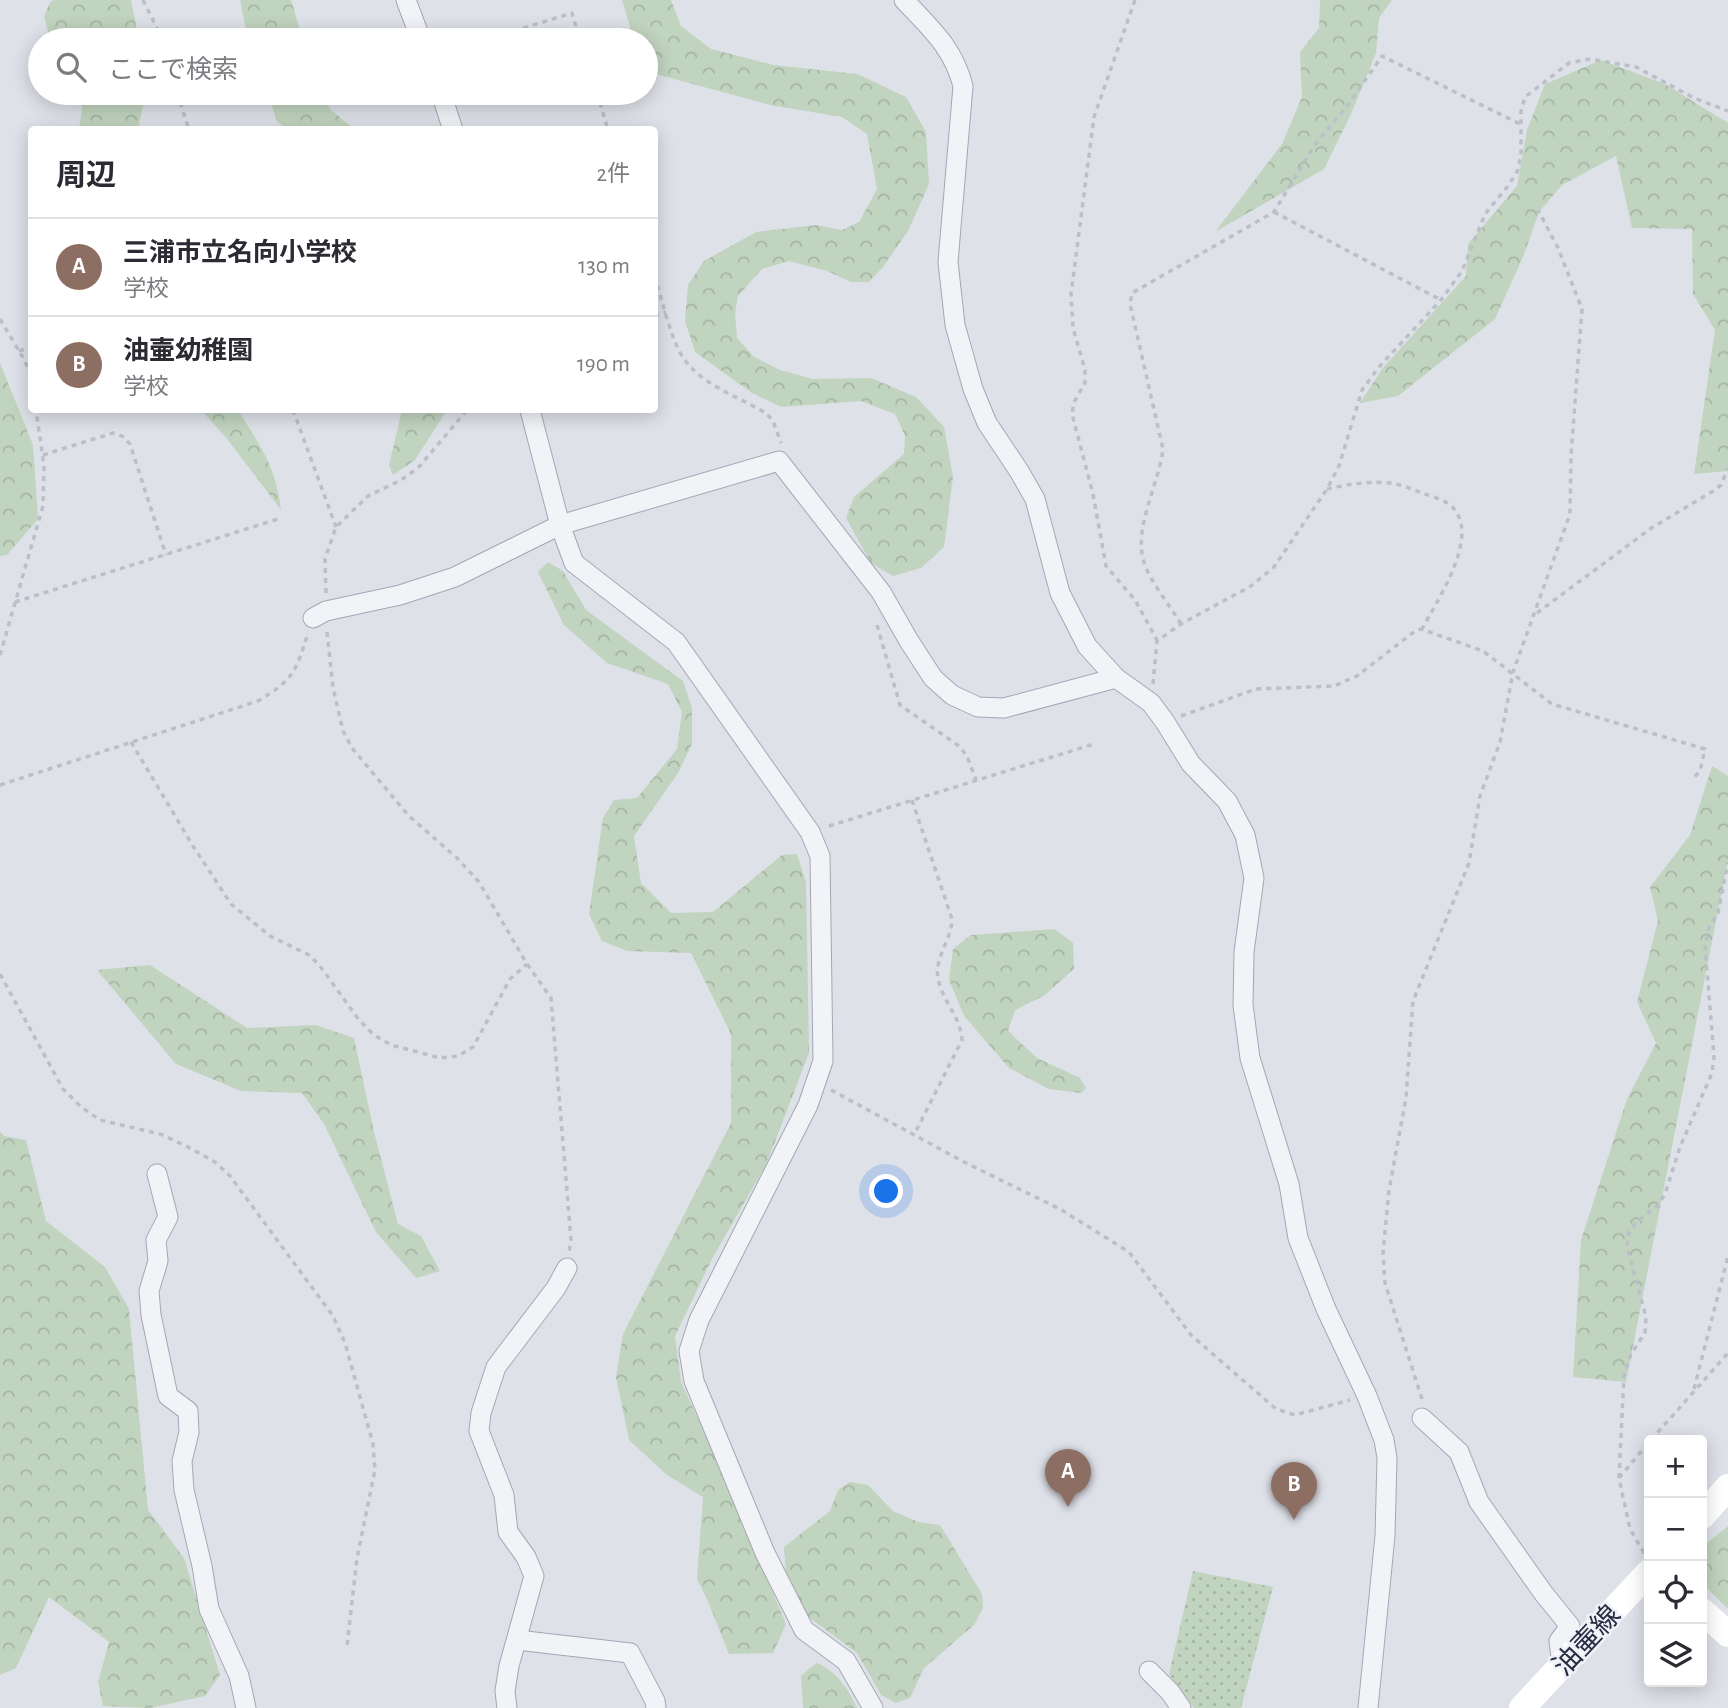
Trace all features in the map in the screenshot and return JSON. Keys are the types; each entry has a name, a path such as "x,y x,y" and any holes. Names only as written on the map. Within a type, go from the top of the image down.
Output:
{"main road":[{"path":"1707,1511 1728,1488"},
{"name":"油壷線","path":"1522,1708 1644,1577"},
{"path":"1707,1615 1728,1634"}],"street":[{"path":"406,0 416,28"},
{"path":"904,0 947,46 958,66 963,86 948,262 955,325 973,389 987,423 1035,499 1060,593 1087,646 1116,678 1151,703 1191,764 1227,801 1245,835 1254,878 1244,952 1243,1006 1250,1058 1289,1184 1298,1238 1326,1309 1367,1396 1384,1440 1387,1458 1385,1536 1368,1708"},
{"path":"445,105 452,126"},
{"path":"531,413 560,525 574,563 676,642 810,832 820,856 823,1061 808,1105 699,1320 689,1351 694,1381 765,1553 804,1630 846,1661 873,1708"},
{"path":"320,615 400,595 454,577 560,525 779,461 881,592 933,677 952,695 978,707 1004,708 1116,678"},
{"path":"158,1174 168,1217 156,1240 158,1261 149,1291 151,1315 168,1396 188,1411 189,1432 181,1461 184,1490 209,1609 239,1676 246,1708"},
{"path":"507,1708 505,1691 509,1667 534,1576 526,1557 508,1532 504,1494 480,1432 481,1413 496,1367 556,1288 567,1268"},
{"path":"1422,1418 1459,1452 1479,1502 1570,1626 1559,1642 1562,1665"},
{"path":"517,1640 630,1653 656,1708"},
{"path":"1149,1671 1170,1692 1181,1708"}],"path":[{"path":"143,0 157,28"},
{"path":"1135,0 1094,117 1071,294 1073,328 1085,370 1084,383 1074,402 1072,414 1093,494 1106,566 1135,600 1157,641 1151,703"},
{"path":"524,28 572,13 576,28"},
{"path":"1181,624 1144,564 1141,547 1143,526 1161,469 1163,449 1130,304 1132,293 1274,212 1314,146 1348,105 1382,56 1522,125"},
{"path":"1157,641 1181,624 1251,586 1274,567 1327,489 1339,466 1362,390 1379,366 1441,300 1462,271 1485,214 1518,170 1521,153 1521,111 1525,97 1569,63 1590,59 1636,67 1694,98 1728,111"},
{"path":"181,105 188,126"},
{"path":"601,105 607,126"},
{"path":"1422,1418 1422,1397 1385,1283 1383,1253 1389,1190 1406,1098 1413,1001 1469,863 1480,796 1500,742 1513,672 1570,514 1571,456 1582,309 1558,248 1538,210"},
{"path":"1274,212 1441,300"},
{"path":"658,287 677,346 690,365 706,380 767,414 773,421 783,453 779,461"},
{"path":"658,315 666,312"},
{"path":"0,319 28,370"},
{"path":"19,351 28,348"},
{"path":"0,655 43,506 43,455 36,413"},
{"path":"294,413 336,527"},
{"path":"464,413 418,468 401,480 368,496 336,527 325,559 320,615 343,731 352,748 408,815 457,858 478,882 527,964 551,998 570,1240 567,1268"},
{"path":"43,455 113,433 122,436 130,444 166,555"},
{"path":"1535,614 1650,529 1721,485 1728,468"},
{"path":"1327,489 1348,484 1396,484 1448,503 1457,511 1462,528 1460,548 1447,584 1421,629"},
{"path":"15,602 278,519"},
{"path":"0,785 258,701 278,689 297,669 320,615"},
{"path":"876,620 900,705 959,746 967,756 976,780"},
{"path":"1165,722 1256,689 1335,686 1357,676 1421,629 1483,650 1552,704 1705,750 1700,771 1693,779"},
{"path":"131,742 193,846 232,904 270,936 309,955 359,1020 374,1035 391,1045 440,1058 458,1056 473,1048 510,979 527,964"},
{"path":"810,832 1094,744"},
{"path":"912,800 952,919 952,930 938,964 937,976 962,1030 962,1040 914,1135"},
{"path":"1648,1561 1630,1529 1619,1478 1624,1375 1631,1354 1645,1333 1646,1317 1627,1247 1629,1232 1658,1205 1665,1194 1680,1147 1712,1073 1714,1057 1705,946 1709,928 1718,913 1728,862"},
{"path":"0,974 63,1089 81,1107 100,1120 160,1134 215,1162 230,1176 333,1316 345,1343 373,1444 375,1470 357,1558 347,1646"},
{"path":"817,1082 965,1163 1060,1209 1129,1252 1191,1335 1276,1409 1295,1415 1367,1396"},
{"path":"1694,1389 1728,1256"},
{"path":"1655,1435 1728,1353"},
{"path":"1619,1478 1644,1448"}],"green space":[{"path":"131,0 137,28 47,28 44,16 50,2"},
{"path":"240,0 291,0 299,28 246,28"},
{"path":"622,0 671,0 681,26 711,49 774,65 857,74 906,97 926,132 929,184 908,231 869,282 851,282 827,271 789,261 762,269 738,296 735,313 737,338 754,357 780,370 813,379 871,378 916,397 944,427 953,477 944,547 921,568 893,576 871,563 846,518 854,497 904,454 905,436 895,414 861,401 781,407 752,393 695,352 685,321 688,285 704,261 756,232 816,225 842,230 859,222 877,189 867,134 842,117 770,105 658,75 658,28 630,28"},
{"path":"1320,0 1392,0 1379,18 1376,53 1351,114 1324,169 1215,232 1282,144 1302,97 1300,52 1319,28"},
{"path":"1601,60 1665,84 1728,123 1728,471 1694,474 1715,330 1693,294 1692,229 1632,228 1616,156 1562,185 1539,212 1523,257 1495,319 1398,396 1360,403 1382,369 1466,276 1468,244 1517,186 1527,130 1545,84"},
{"path":"82,105 143,105 139,126 79,126"},
{"path":"271,105 328,105 350,126 283,126 277,121"},
{"path":"0,363 33,445 38,519 7,555 0,556"},
{"path":"204,413 240,413 271,469 281,510 228,440"},
{"path":"401,413 445,413 415,460 393,475 389,465"},
{"path":"548,562 563,571 586,610 683,681 692,708 692,744 678,773 634,836 641,883 671,913 713,912 782,855 797,854 806,882 809,1053 766,1165 713,1257 675,1336 681,1382 718,1462 786,1624 773,1653 729,1654 697,1579 703,1497 667,1475 629,1440 616,1377 623,1334 731,1123 731,1034 691,953 627,951 602,941 589,914 603,818 614,800 637,798 677,749 682,712 668,684 607,663 564,625 538,572"},
{"path":"1712,766 1728,776 1728,860 1626,1382 1573,1377 1581,1240 1627,1099 1656,1043 1637,1002 1658,921 1650,887 1690,835"},
{"path":"1055,929 1073,943 1074,969 1045,995 1015,1010 1008,1031 1037,1058 1080,1078 1086,1088 1081,1093 1049,1089 1009,1068 964,1016 949,980 953,949 971,935"},
{"path":"150,965 247,1028 316,1025 354,1038 374,1132 398,1224 421,1236 440,1271 416,1278 376,1232 324,1124 302,1093 241,1091 176,1064 97,970"},
{"path":"0,1131 4,1136 26,1140 46,1221 105,1267 129,1309 148,1510 184,1558 220,1675 205,1696 150,1708 103,1706 98,1682 109,1642 49,1597 16,1668 0,1675"},
{"path":"850,1482 868,1485 893,1511 918,1522 940,1525 982,1594 983,1608 974,1625 924,1668 910,1698 896,1703 881,1695 857,1653 807,1616 786,1574 784,1547 830,1511 838,1490"},
{"path":"1728,1526 1728,1609 1707,1588 1707,1543"},
{"path":"1193,1571 1273,1587 1241,1708 1194,1708 1169,1674"},
{"path":"816,1663 841,1681 857,1708 803,1708 801,1676"}],"place":[{"name":"三浦市立名向小学校","path":"1068,1507"},
{"name":"油壷幼稚園","path":"1294,1520"}]}
